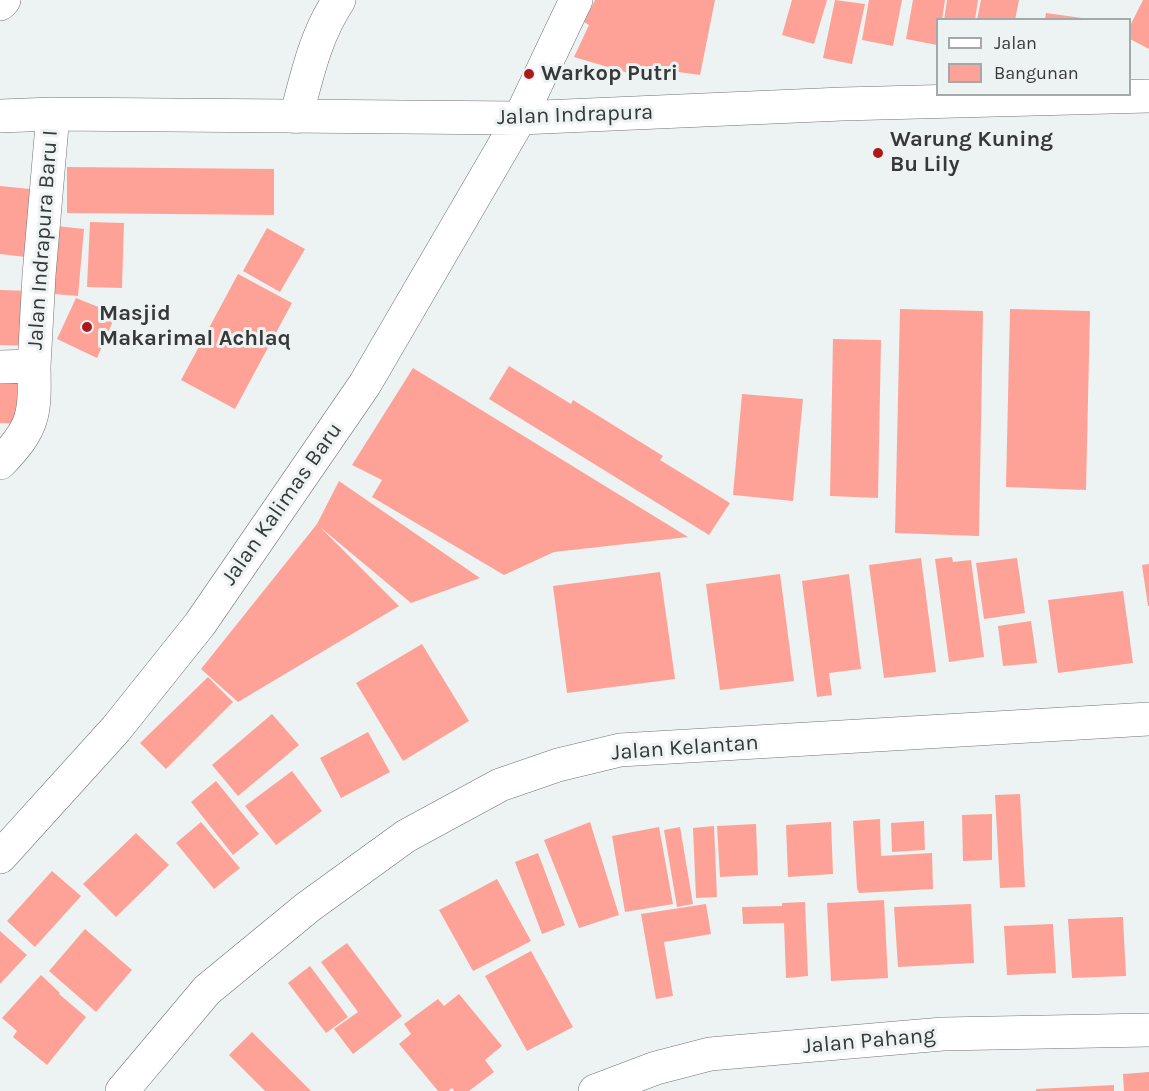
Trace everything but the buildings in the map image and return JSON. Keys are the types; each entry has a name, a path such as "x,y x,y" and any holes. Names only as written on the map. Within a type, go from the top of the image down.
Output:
{"street":[{"path":"0,4 4,0"},
{"path":"296,117 316,42 339,0"},
{"name":"Jalan Kalimas Baru","path":"0,857 116,729 200,624 364,384 520,118 576,0"},
{"name":"Jalan Indrapura","path":"0,116 53,114 520,118 842,104 1149,96"},
{"name":"Jalan Indrapura Baru I","path":"0,463 18,445 32,420 35,404 34,366 39,275 53,114"},
{"name":"Jalan Indrapura Baru I","path":"0,367 34,366"},
{"name":"Jalan Kelantan","path":"122,1091 207,990 299,915 406,836 500,785 558,765 620,750 1149,719"},
{"name":"Jalan Pahang","path":"595,1091 656,1068 710,1054 943,1034 1149,1030"}],"place":[{"name":"Warkop Putri","path":"529,74"},
{"name":"Warung Kuning Bu Lily","path":"878,153"},
{"name":"Masjid Makarimal Achlaq","path":"87,327"}]}
